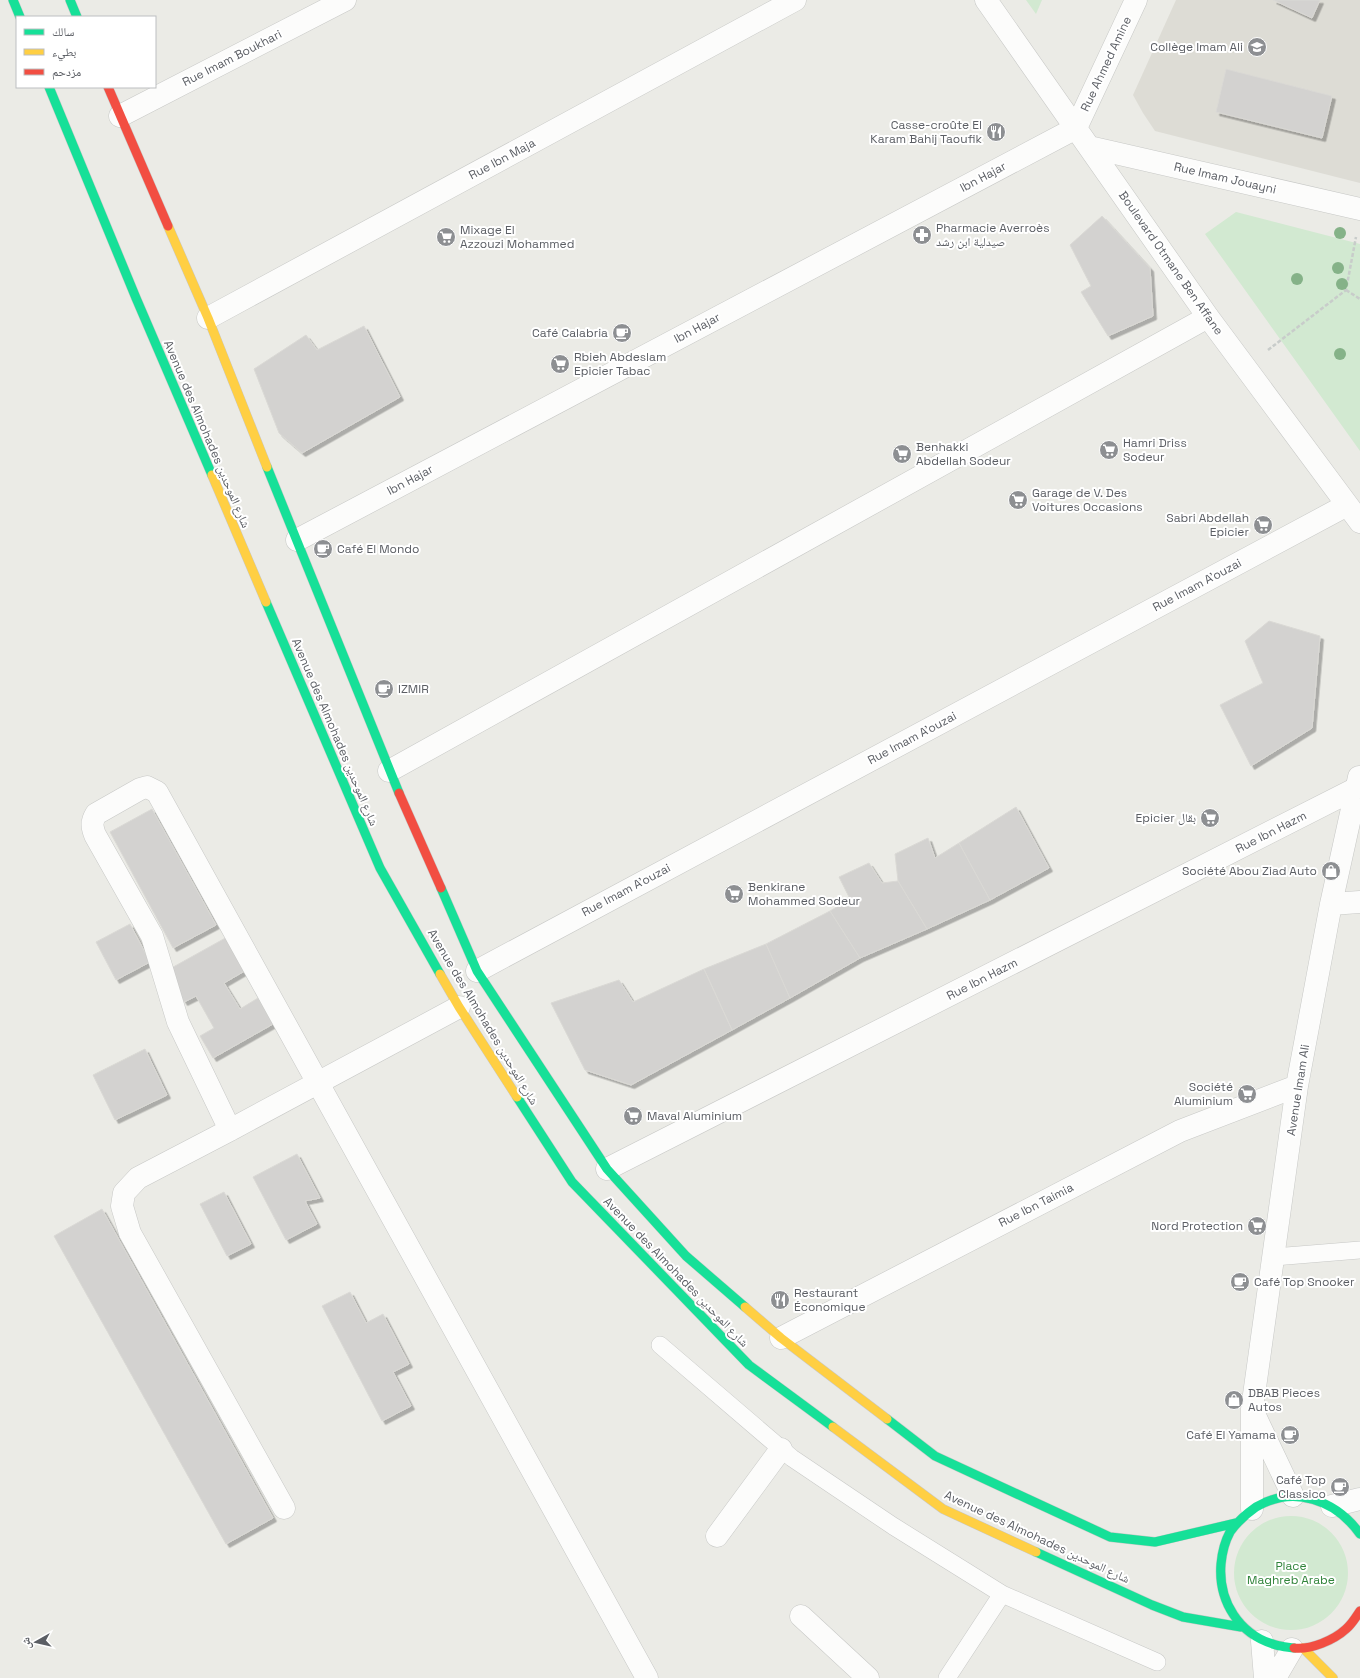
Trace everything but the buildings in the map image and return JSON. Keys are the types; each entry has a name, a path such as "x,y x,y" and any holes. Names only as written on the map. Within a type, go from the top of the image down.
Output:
{"street":[{"path":"13,0 20,16"},
{"path":"70,0 78,16"},
{"name":"Rue Imam Boukhari","path":"120,116 344,0"},
{"name":"Rue Ibn Maja","path":"208,318 795,0"},
{"name":"Boulevard Otmane Ben Affane","path":"986,0 1208,317 1360,522"},
{"name":"Rue Ahmed Amine","path":"1076,128 1136,0"},
{"name":"Avenue des Almohades شارع الموحدين","path":"49,88 136,298 380,868 459,1007 572,1182 749,1365 943,1509 1152,1605 1183,1617 1241,1626"},
{"name":"Avenue des Almohades شارع الموحدين","path":"108,88 208,318 389,771 476,971 607,1169 686,1256 781,1338 935,1456 1110,1537 1156,1542 1244,1516 1272,1500 1293,1496 1313,1499 1332,1506 1347,1518 1360,1534"},
{"name":"Ibn Hajar","path":"297,540 1076,128"},
{"name":"Rue Imam Jouayni","path":"1089,147 1360,209"},
{"path":"389,771 1208,317"},
{"name":"Rue Imam A'ouzai","path":"476,971 1347,505"},
{"name":"Avenue Imam Ali","path":"1244,1516 1252,1409 1297,1086 1331,904 1358,781"},
{"name":"Rue Ibn Hazm","path":"607,1169 1358,781"},
{"path":"230,1130 178,1022 152,936 92,828 92,821 96,814 140,788 147,787 157,792 647,1678"},
{"path":"1331,904 1360,902"},
{"path":"284,1508 130,1233 122,1206 124,1193 138,1178 459,1007"},
{"name":"Rue Ibn Taimia","path":"781,1338 1180,1130 1297,1086"},
{"path":"1252,1409 1293,1496"},
{"path":"717,1536 781,1449"},
{"path":"1332,1506 1360,1499"},
{"path":"1244,1516 1224,1542 1219,1564 1220,1587 1228,1608 1241,1626 1262,1641 1277,1646 1297,1649 1325,1642 1345,1630 1360,1611"},
{"path":"801,1616 868,1678"},
{"path":"1262,1641 1265,1678"},
{"path":"1275,1678 1297,1649"},
{"path":"1297,1649 1333,1678"}],"lane":[{"path":"1274,1258 1360,1250"},
{"path":"660,1345 792,1458 893,1526 1002,1594 1157,1662"},
{"path":"947,1678 1002,1594"}],"path":[{"path":"1245,368 1346,290 1357,230"},
{"path":"1346,290 1360,299"}],"shaded area":[{"name":"Collège Imam Ali","path":"1176,0 1360,0 1360,183 1155,131 1133,95"}],"green space":[{"path":"1026,0 1042,0 1036,14"},
{"path":"1236,212 1360,244 1360,451 1205,234"},
{"name":"Place Maghreb Arabe","path":"1291,1516 1302,1517 1313,1521 1323,1526 1331,1533 1338,1541 1343,1551 1347,1562 1347,1584 1343,1595 1338,1605 1331,1613 1323,1620 1313,1625 1302,1629 1291,1630 1280,1629 1269,1625 1259,1620 1251,1613 1244,1605 1239,1595 1235,1584 1234,1573 1235,1562 1239,1551 1244,1541 1251,1533 1259,1526 1269,1521 1280,1517"}],"traffic: fast":[{"path":"13,0 20,16"},
{"path":"70,0 77,16"},
{"path":"49,88 136,298 212,475"},
{"path":"267,467 399,793"},
{"path":"266,602 380,868 440,974"},
{"path":"441,888 477,971 607,1169 686,1256 745,1307"},
{"path":"517,1097 572,1182 749,1365 833,1427"},
{"path":"887,1419 935,1456 1110,1537 1155,1542 1236,1523"},
{"path":"1294,1648 1278,1646 1251,1633 1242,1625 1227,1603 1223,1591 1221,1564 1226,1540 1230,1532 1242,1518 1256,1507 1270,1500 1285,1497 1299,1497 1327,1505 1339,1512 1360,1534"},
{"path":"1036,1552 1152,1605 1183,1617 1241,1627"}],"traffic: slow":[{"path":"168,226 208,318 267,467"},
{"path":"212,475 266,602"},
{"path":"440,974 459,1007 517,1097"},
{"path":"745,1307 781,1338 887,1419"},
{"path":"833,1427 943,1509 1036,1552"},
{"path":"1303,1648 1333,1678"}],"traffic: jam":[{"path":"108,88 168,226"},
{"path":"399,793 441,888"},
{"path":"1294,1648 1315,1646 1335,1637 1348,1627 1360,1611"}],"place":[{"name":"Collège Imam Ali","path":"1257,47"},
{"name":"Casse-croûte El Karam Bahij Taoufik","path":"996,132"},
{"name":"Pharmacie Averroès صيدلية ابن رشد","path":"922,235"},
{"name":"Mixage El Azzouzi Mohammed","path":"446,237"},
{"name":"Café Calabria","path":"622,333"},
{"name":"Rbieh Abdeslam Epicier Tabac","path":"560,364"},
{"name":"Hamri Driss Sodeur","path":"1109,450"},
{"name":"Benhakki Abdellah Sodeur","path":"902,454"},
{"name":"Garage de V. Des Voitures Occasions","path":"1018,500"},
{"name":"Sabri Abdellah Epicier","path":"1263,525"},
{"name":"Café El Mondo","path":"323,549"},
{"name":"IZMIR","path":"384,689"},
{"name":"Epicier بقال","path":"1210,818"},
{"name":"Société Abou Ziad Auto","path":"1331,871"},
{"name":"Benkirane Mohammed Sodeur","path":"734,894"},
{"name":"Société Aluminium","path":"1247,1094"},
{"name":"Maval Aluminium","path":"633,1116"},
{"name":"Nord Protection","path":"1257,1226"},
{"name":"Café Top Snooker","path":"1240,1282"},
{"name":"Restaurant Économique","path":"780,1300"},
{"name":"DBAB Pieces Autos","path":"1234,1400"},
{"name":"Café El Yamama","path":"1290,1435"},
{"name":"Café Top Classico","path":"1340,1487"}]}
